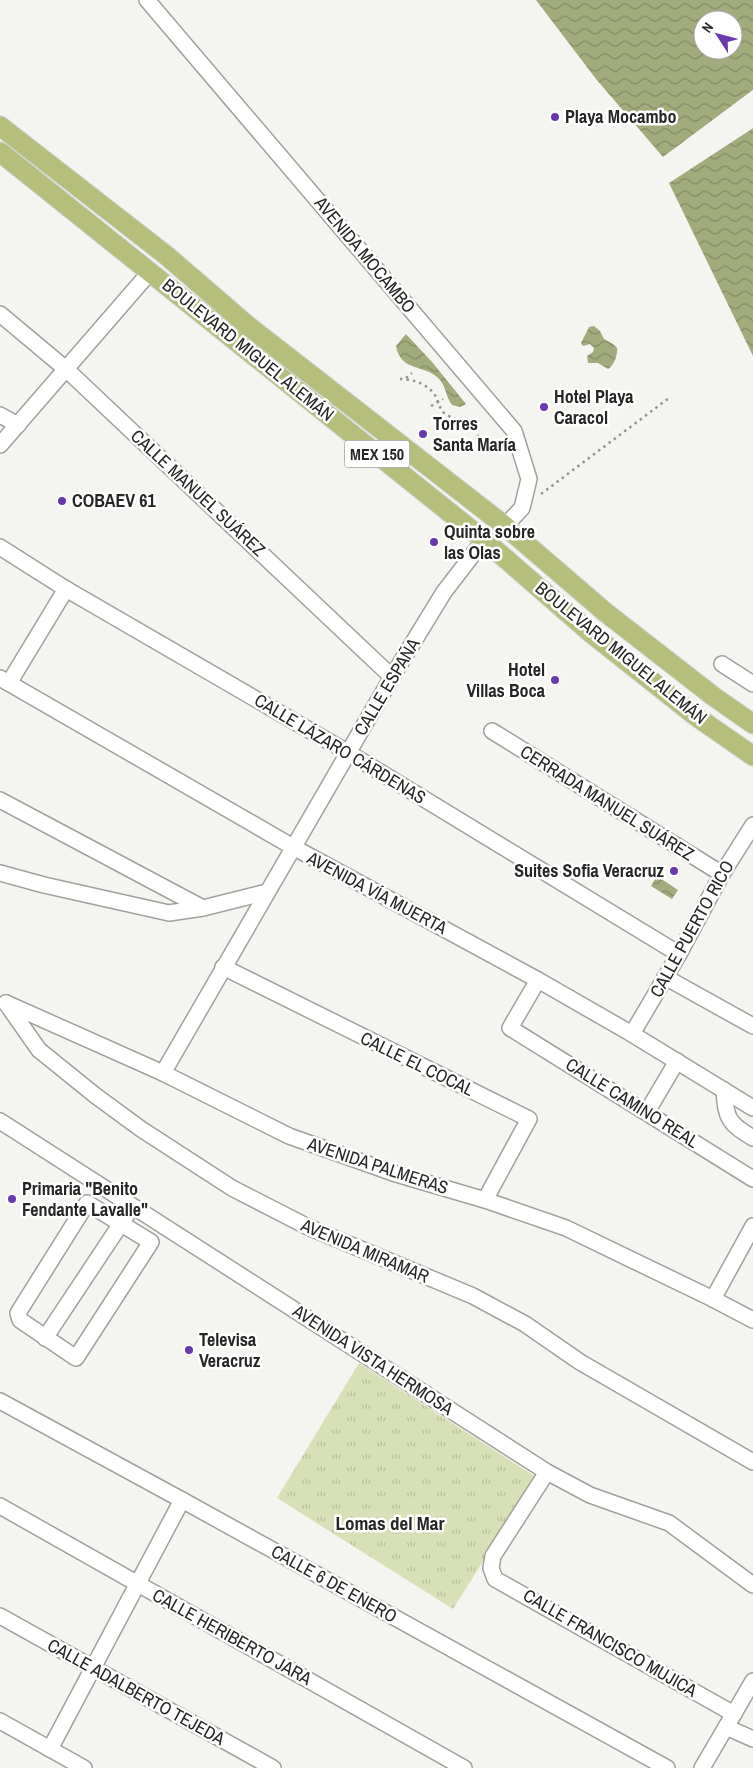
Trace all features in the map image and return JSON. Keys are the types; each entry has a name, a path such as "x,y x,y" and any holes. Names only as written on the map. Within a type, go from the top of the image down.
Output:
{"main road":[{"name":"BOULEVARD MIGUEL ALEMÁN","path":"0,126 167,256 247,325 505,526 613,618 713,696 753,724"},
{"name":"BOULEVARD MIGUEL ALEMÁN","path":"0,152 484,540 591,633 697,717 753,756"}],"street":[{"name":"AVENIDA MOCAMBO","path":"155,3 514,431 529,479 522,508 505,526"},
{"path":"0,446 150,272"},
{"name":"CALLE MANUEL SUÁREZ","path":"0,314 67,370 392,677"},
{"path":"0,414 18,425"},
{"name":"CALLE ESPAÑA","path":"163,1073 222,967 268,892 347,752 392,677 444,592 484,540"},
{"name":"CALLE LÁZARO CÁRDENAS","path":"0,548 66,589 347,752 679,954"},
{"path":"4,680 66,589"},
{"path":"722,664 753,684"},
{"name":"AVENIDA VÍA MUERTA","path":"4,680 293,847 538,980 632,1034 753,1108"},
{"name":"CERRADA MANUEL SUÁREZ","path":"492,731 722,874"},
{"path":"0,800 203,908"},
{"name":"CALLE PUERTO RICO","path":"632,1034 679,954 722,874 753,825"},
{"path":"0,873 44,885 169,913 203,908 268,892"},
{"name":"CALLE EL COCAL","path":"222,967 529,1119 484,1200"},
{"path":"665,977 753,1026"},
{"name":"CALLE CAMINO REAL","path":"538,980 510,1028 753,1179"},
{"name":"AVENIDA PALMERAS","path":"3,1001 163,1073 289,1136 393,1173 484,1200 566,1228 753,1320"},
{"name":"AVENIDA MIRAMAR","path":"3,1001 39,1050 142,1130 232,1188 308,1227 473,1296 525,1324 580,1362 753,1462"},
{"path":"648,1112 676,1062"},
{"path":"724,1090 725,1111 730,1121 736,1128 753,1138"},
{"name":"AVENIDA VISTA HERMOSA","path":"0,1121 546,1472 590,1495 669,1523 753,1585"},
{"path":"87,1203 151,1242 76,1358 45,1338 20,1320 18,1313 87,1203"},
{"path":"45,1338 133,1206"},
{"path":"713,1299 753,1226"},
{"name":"CALLE 6 DE ENERO","path":"0,1401 667,1768"},
{"name":"CALLE FRANCISCO MUJICA","path":"546,1472 494,1556 491,1568 496,1579 734,1714"},
{"path":"50,1749 182,1500"},
{"name":"CALLE HERIBERTO JARA","path":"0,1506 464,1768"},
{"name":"CALLE ADALBERTO TEJEDA","path":"0,1616 273,1768"},
{"path":"702,1768 753,1681"},
{"path":"0,1721 84,1768"},
{"path":"726,1727 753,1739"}],"path":[{"path":"405,379 412,373"},
{"path":"400,379 412,380 426,386 433,393 444,413 475,430 482,443 488,445 487,451"},
{"path":"522,508 669,398"},
{"path":"431,406 443,399"}],"green space":[{"path":"359,1363 536,1477 453,1609 277,1498"}],"water":[{"path":"536,0 753,0 753,90 663,157 596,79"},
{"path":"753,128 753,356 669,183"},
{"path":"594,326 600,331 604,339 617,348 615,360 608,369 598,363 588,363 587,356 593,352 594,348 590,344 583,346 581,343 589,327"},
{"path":"406,334 432,362 466,404 460,407 452,405 440,380 428,371 408,364 403,360 396,346"},
{"path":"657,876 678,890 672,899 651,886"}],"pier":[{"path":"753,90 753,93 665,159 661,159"},
{"path":"753,125 753,128 667,184 668,180"}],"place":[{"name":"Playa Mocambo","path":"555,117"},
{"name":"Hotel Playa Caracol","path":"544,407"},
{"name":"Torres Santa María","path":"423,434"},
{"name":"COBAEV 61","path":"62,501"},
{"name":"Quinta sobre las Olas","path":"434,542"},
{"name":"Hotel Villas Boca","path":"555,680"},
{"name":"Suites Sofia Veracruz","path":"674,871"},
{"name":"Primaria \"Benito Fendante Lavalle\"","path":"12,1199"},
{"name":"Televisa Veracruz","path":"189,1350"}],"district":[{"name":"Lomas del Mar","path":"390,1523"}]}
